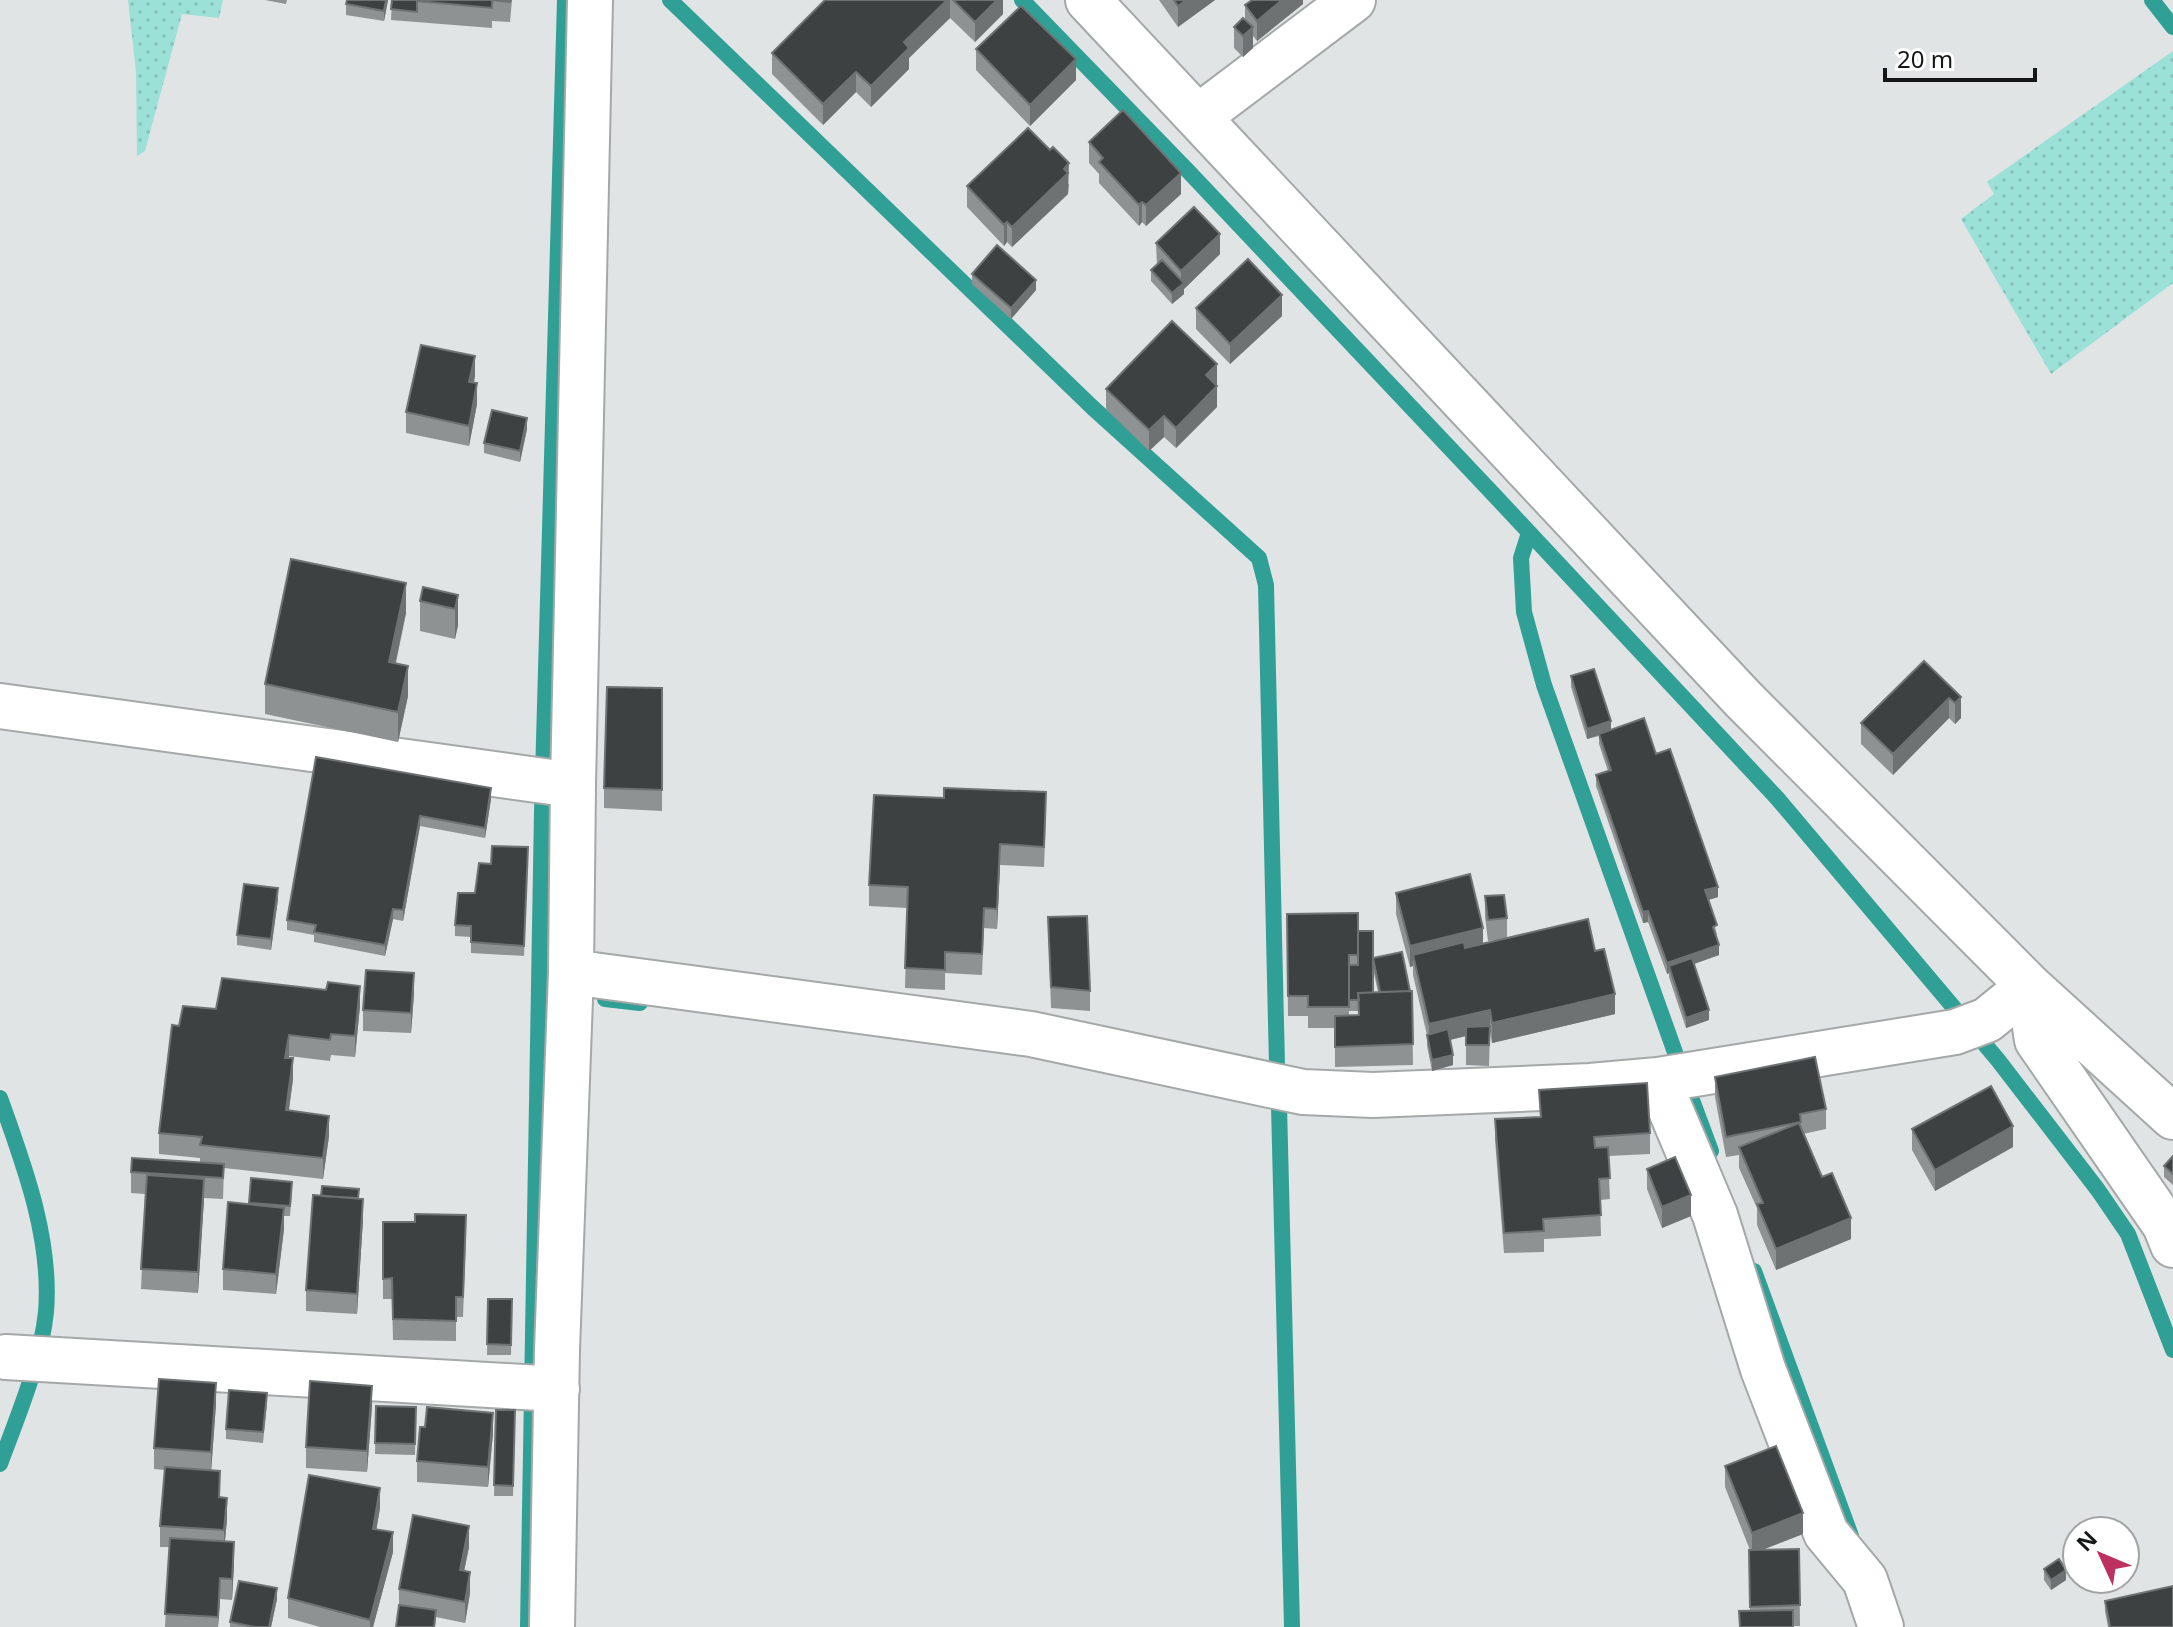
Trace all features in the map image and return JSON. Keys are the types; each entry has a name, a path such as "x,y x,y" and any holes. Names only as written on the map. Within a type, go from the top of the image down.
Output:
{"street":[{"path":"552,1627 539,1388 571,972 552,782 590,0"},
{"path":"1088,0 1743,699 2029,986 2173,1117"},
{"path":"1198,117 1353,0"},
{"path":"0,706 552,782"},
{"path":"571,972 1031,1034 1303,1092 1373,1095 1590,1086 1658,1080 1971,1026 2029,986"},
{"path":"2029,986 2037,1040 2165,1225 2173,1245"},
{"path":"1658,1080 1715,1215 1763,1369 1826,1533 1865,1580 1881,1627"},
{"path":"25,1358 539,1388"}],"shaded area":[{"path":"128,0 223,0 219,18 182,14 145,151 137,156 136,72"},
{"path":"2173,51 2173,283 2051,374 1961,219 1994,194 1987,182"}],"building":[{"path":"347,0 386,0 384,11 346,4"},
{"path":"392,0 417,0 417,12 391,9"},
{"path":"492,0 492,8 417,1"},
{"path":"825,0 947,0 904,42 909,48 871,86 856,72 823,104 772,53"},
{"path":"953,0 997,0 975,22"},
{"path":"1252,0 1282,0 1257,21 1245,5"},
{"path":"1021,6 1076,59 1030,105 976,49"},
{"path":"1243,18 1253,27 1243,36 1234,27"},
{"path":"1123,110 1181,173 1146,205 1142,202 1139,205 1099,162 1103,158 1089,142"},
{"path":"1028,128 1050,150 1053,147 1069,163 1064,169 1068,173 1012,227 1007,222 1004,225 967,186"},
{"path":"1194,207 1220,234 1181,271 1156,243"},
{"path":"997,245 1036,280 1011,308 972,274"},
{"path":"1248,259 1282,295 1230,344 1196,308"},
{"path":"1162,260 1184,283 1172,293 1151,270"},
{"path":"1172,321 1217,364 1206,375 1217,386 1176,428 1164,416 1149,430 1106,389"},
{"path":"421,345 475,356 469,382 477,383 469,426 406,412"},
{"path":"492,410 527,418 520,451 484,443"},
{"path":"291,559 406,583 389,662 408,666 398,712 265,684"},
{"path":"423,587 458,595 455,609 420,601"},
{"path":"1924,661 1961,697 1955,703 1949,698 1893,754 1861,723"},
{"path":"1594,669 1611,721 1587,729 1571,676"},
{"path":"607,687 662,688 662,790 604,788"},
{"path":"1644,718 1656,754 1670,749 1718,887 1705,890 1717,925 1713,927 1719,945 1667,963 1648,911 1643,912 1596,775 1611,770 1599,734"},
{"path":"316,757 491,788 485,828 420,816 403,910 393,909 385,945 314,932 316,925 287,920"},
{"path":"944,788 1046,792 1044,847 1000,844 997,909 984,908 982,954 945,952 945,970 905,968 908,887 869,885 874,795 944,798"},
{"path":"492,846 528,847 524,946 471,942 471,926 455,925 458,893 475,893 479,863 491,864"},
{"path":"1470,874 1483,928 1410,946 1396,893"},
{"path":"244,884 278,888 271,939 237,935"},
{"path":"1504,895 1507,918 1488,920 1485,896"},
{"path":"1358,913 1358,955 1349,955 1349,1007 1308,1007 1308,996 1288,996 1287,914"},
{"path":"1087,916 1090,991 1051,987 1048,917"},
{"path":"1588,919 1595,951 1604,949 1615,994 1492,1023 1490,1010 1429,1024 1413,955 1464,942 1465,948"},
{"path":"1358,931 1373,931 1373,993 1358,993 1359,1000 1349,1000 1349,965 1358,965"},
{"path":"1402,952 1410,991 1380,992 1373,958"},
{"path":"1692,958 1709,1010 1686,1018 1669,966"},
{"path":"366,970 414,973 411,1013 363,1010"},
{"path":"222,978 326,990 328,982 360,986 355,1036 331,1034 330,1040 289,1035 285,1058 293,1058 286,1110 329,1116 323,1158 200,1145 202,1137 159,1133 172,1025 179,1026 183,1006 216,1009"},
{"path":"1412,991 1413,1044 1335,1047 1335,1016 1359,1015 1358,993"},
{"path":"1490,1026 1489,1045 1466,1045 1466,1027"},
{"path":"1448,1029 1453,1055 1432,1060 1427,1035"},
{"path":"1815,1057 1826,1109 1800,1114 1801,1122 1726,1137 1715,1077"},
{"path":"1647,1083 1650,1133 1594,1137 1595,1148 1608,1147 1610,1178 1599,1179 1601,1215 1543,1219 1544,1231 1504,1233 1495,1119 1541,1117 1539,1090"},
{"path":"1991,1086 2013,1126 1935,1170 1912,1129"},
{"path":"1799,1123 1822,1177 1832,1173 1851,1218 1776,1249 1757,1204 1763,1203 1739,1147"},
{"path":"2173,1156 2173,1174 2164,1166"},
{"path":"1675,1157 1691,1195 1662,1207 1647,1169"},
{"path":"132,1158 224,1164 223,1178 131,1172"},
{"path":"147,1175 204,1179 198,1272 141,1269"},
{"path":"251,1178 292,1182 290,1206 249,1203"},
{"path":"322,1186 359,1189 358,1198 321,1196"},
{"path":"313,1195 363,1199 357,1294 306,1290"},
{"path":"228,1202 284,1208 276,1274 223,1269"},
{"path":"415,1214 466,1215 463,1297 456,1297 456,1321 393,1319 392,1278 383,1279 383,1222 415,1222"},
{"path":"488,1299 512,1299 511,1345 487,1344"},
{"path":"159,1379 216,1383 211,1452 154,1448"},
{"path":"310,1381 372,1386 367,1451 306,1447"},
{"path":"229,1390 267,1393 263,1432 226,1429"},
{"path":"376,1406 416,1407 415,1444 375,1443"},
{"path":"427,1407 493,1413 488,1467 417,1461 420,1427 425,1427"},
{"path":"496,1410 515,1410 513,1486 494,1485"},
{"path":"1776,1446 1803,1513 1752,1533 1725,1466"},
{"path":"165,1467 220,1471 219,1497 227,1498 224,1530 160,1526"},
{"path":"309,1475 380,1488 373,1529 393,1532 370,1620 288,1598"},
{"path":"413,1515 469,1526 460,1570 470,1572 465,1602 399,1589"},
{"path":"170,1538 234,1542 232,1579 220,1578 218,1617 165,1614"},
{"path":"1799,1549 1800,1605 1750,1607 1749,1550"},
{"path":"2059,1559 2061,1562 2061,1573 2051,1580 2044,1569"},
{"path":"239,1581 277,1588 269,1627 230,1622"},
{"path":"2173,1586 2173,1627 2110,1627 2105,1601"},
{"path":"399,1605 436,1610 434,1627 396,1627"},
{"path":"1793,1610 1793,1627 1740,1627 1739,1611"}],"waterway":[{"path":"528,1627 542,811 565,0"},
{"path":"670,0 1093,408 1259,558 1266,585 1277,1066"},
{"path":"1022,0 1189,172 1777,798 1998,1060 2098,1190 2128,1234 2173,1350"},
{"path":"2152,0 2173,27"},
{"path":"1529,533 1521,558 1524,612 1544,685 1677,1058"},
{"path":"605,999 640,1003"},
{"path":"0,1098 34,1203 45,1257 47,1285 39,1350 0,1464"},
{"path":"1692,1100 1711,1151"},
{"path":"1279,1106 1292,1627"},
{"path":"1754,1271 1851,1543"}]}
